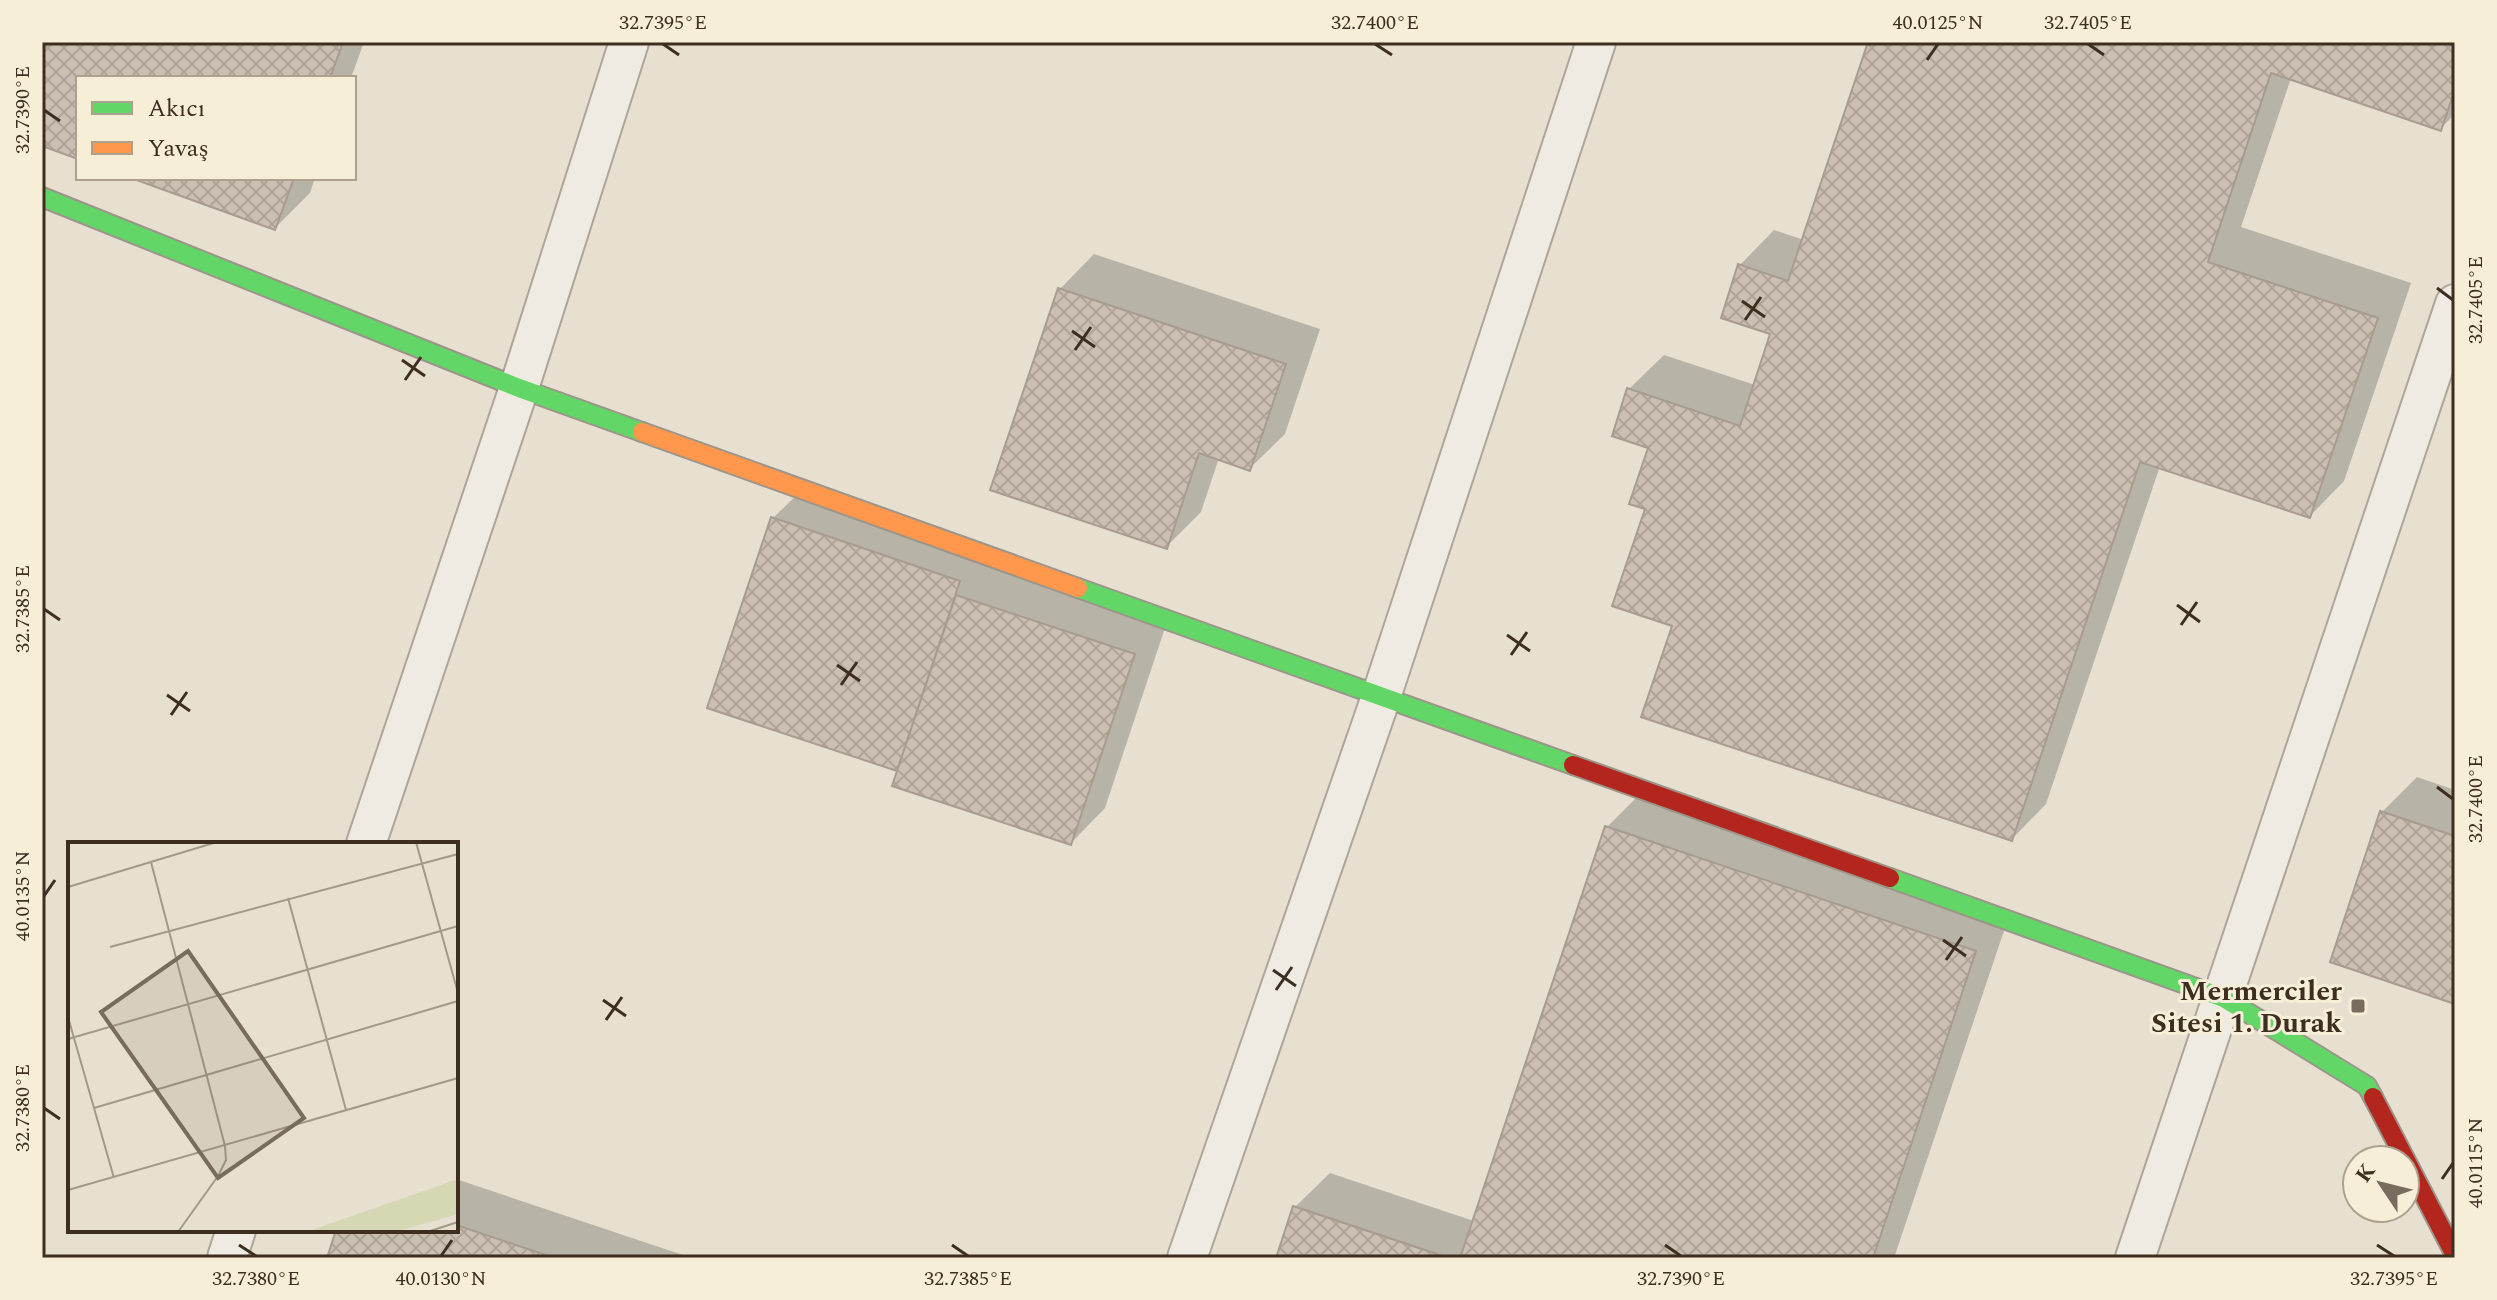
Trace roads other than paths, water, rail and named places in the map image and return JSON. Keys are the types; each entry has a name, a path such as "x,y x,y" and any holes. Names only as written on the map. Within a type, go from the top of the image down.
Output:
{"street":[{"path":"42,197 519,388 2224,998 2367,1086 2455,1255"}],"lane":[{"path":"367,842 519,388 629,42"},
{"path":"1187,1258 1381,697 1596,42"},
{"path":"2135,1258 2455,304"},
{"path":"227,1258 235,1232"}],"place":[{"name":"Mermerciler Sitesi 1. Durak","path":"2358,1006"}]}
